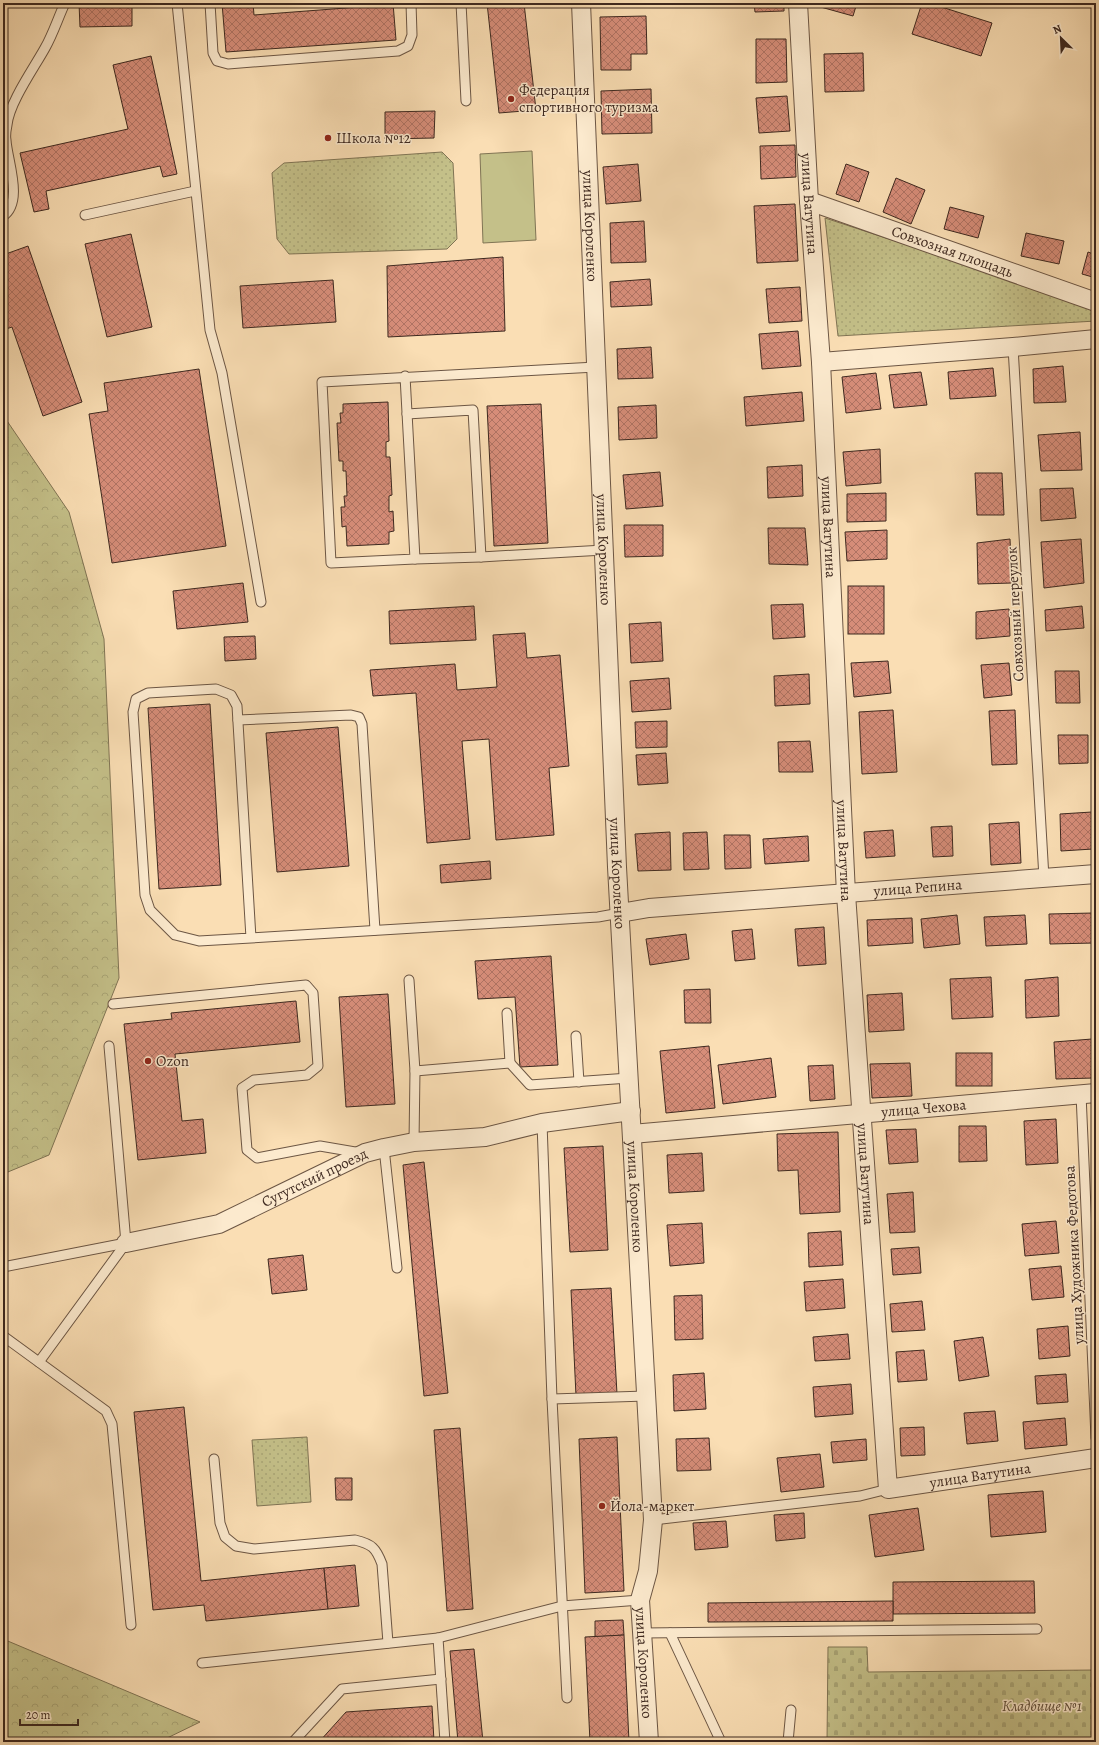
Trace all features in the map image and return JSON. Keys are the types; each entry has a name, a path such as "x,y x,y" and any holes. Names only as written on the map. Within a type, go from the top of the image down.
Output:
{"street":[{"name":"улица Короленко","path":"580,3 620,914 653,1520 648,1571 640,1600 649,1742"},
{"name":"улица Ватутина","path":"798,3 809,201 821,362 846,894 860,1114 888,1489 1096,1458"},
{"name":"Совхозная площадь","path":"809,201 1096,302"},
{"path":"821,362 1013,348 1096,339"},
{"name":"улица Репина","path":"620,914 649,908 1096,874"},
{"name":"улица Чехова","path":"632,1134 1088,1093"},
{"name":"Сугутский проезд","path":"126,1243 219,1224 365,1153 384,1148 414,1142 485,1137 542,1123 630,1111"}],"lane":[{"path":"3,216 6,214 13,201 14,191 6,140 7,122 13,105 46,46 65,3"},
{"path":"177,3 210,330 222,373 261,602"},
{"path":"210,3 213,53 217,61 228,64 398,51 408,46 412,35 411,3"},
{"path":"462,3 466,101"},
{"path":"85,215 195,192"},
{"name":"Совхозный переулок","path":"1013,348 1044,878"},
{"path":"596,367 405,376 322,382 331,563 604,550"},
{"path":"405,376 415,559"},
{"path":"407,414 473,410 481,557"},
{"path":"251,938 237,706 231,695 216,689 148,693 136,699 133,712 144,895 150,910 175,935 199,941 251,938 375,930 598,917 620,914"},
{"path":"238,720 351,715 359,718 362,724 375,930"},
{"path":"410,980 415,1071 414,1142"},
{"path":"113,1004 306,985 313,994 318,1066 307,1075 254,1080 242,1088 247,1150 257,1158 320,1146 365,1153"},
{"path":"507,1013 510,1063 530,1085 629,1078"},
{"path":"576,1036 579,1082"},
{"path":"39,1362 126,1243 109,1046"},
{"path":"415,1071 510,1063"},
{"name":"улица Художника Федотова","path":"1088,1093 1096,1438"},
{"path":"542,1123 552,1399 567,1698"},
{"path":"384,1148 397,1268"},
{"name":"Сугутский проезд","path":"3,1267 126,1243"},
{"path":"3,1336 106,1411 112,1424 131,1624"},
{"path":"552,1399 646,1396"},
{"path":"214,1459 220,1523 225,1537 236,1546 254,1549 355,1540 368,1543 377,1552 382,1564 388,1643"},
{"path":"653,1520 860,1496 888,1489"},
{"path":"202,1663 438,1638 562,1606 640,1600"},
{"path":"642,1633 1038,1629"},
{"path":"670,1633 721,1742"},
{"path":"438,1638 445,1742"},
{"path":"293,1742 342,1690 441,1678"},
{"path":"788,1742 791,1710"}],"green space":[{"path":"532,151 536,240 483,243 480,154"},
{"path":"442,152 453,163 457,239 447,249 289,254 277,239 272,173 284,163"},
{"path":"825,218 1096,307 1096,321 838,336"},
{"path":"3,415 69,512 104,639 119,978 49,1155 3,1174"},
{"path":"307,1437 311,1502 257,1506 252,1440"},
{"path":"3,1639 200,1722 159,1742 3,1742"},
{"name":"Кладбище №1","path":"828,1647 867,1647 868,1672 1096,1670 1096,1742 827,1742"}],"building":[{"path":"79,3 132,3 132,26 80,27"},
{"path":"222,3 253,3 254,15 359,7 359,3 393,3 396,40 226,52"},
{"path":"487,3 524,3 536,110 499,113"},
{"path":"601,3 637,3 637,4 601,5"},
{"path":"754,3 784,3 784,11 755,12"},
{"path":"818,3 857,3 853,16 817,6"},
{"path":"922,3 929,3 992,23 981,56 912,34"},
{"path":"646,16 647,54 631,54 631,70 601,70 600,17"},
{"path":"756,39 786,39 787,82 756,83"},
{"path":"863,53 864,91 825,92 824,54"},
{"path":"151,56 177,174 163,177 160,166 46,191 49,209 34,212 20,153 128,129 113,65"},
{"path":"651,89 652,133 602,134 601,91"},
{"path":"787,96 790,131 759,133 756,98"},
{"path":"435,111 434,138 385,139 385,112"},
{"path":"795,145 796,177 761,179 760,146"},
{"path":"638,164 641,201 606,204 603,167"},
{"path":"846,164 869,172 859,202 836,194"},
{"path":"896,178 925,190 911,224 883,212"},
{"path":"795,204 798,261 757,263 754,206"},
{"path":"950,207 984,216 978,238 944,229"},
{"path":"644,221 646,262 611,263 610,223"},
{"path":"1026,233 1064,241 1059,264 1021,256"},
{"path":"131,234 152,327 107,337 85,244"},
{"path":"28,246 82,402 43,416 12,327 3,330 3,255"},
{"path":"1088,252 1096,255 1096,278 1082,274"},
{"path":"503,257 505,331 388,337 387,266"},
{"path":"650,279 652,305 611,307 610,282"},
{"path":"333,280 336,322 243,328 240,286"},
{"path":"800,287 802,321 769,323 766,289"},
{"path":"798,331 801,366 762,369 759,334"},
{"path":"651,347 653,378 618,379 617,349"},
{"path":"1093,364 1096,364 1096,394 1095,394"},
{"path":"1063,366 1066,402 1034,403 1033,369"},
{"path":"993,368 996,396 950,399 948,372"},
{"path":"199,369 226,546 112,563 89,414 108,411 104,383"},
{"path":"921,372 927,405 894,408 889,375"},
{"path":"876,373 881,409 846,413 842,377"},
{"path":"802,392 804,421 746,426 744,397"},
{"path":"388,402 389,441 386,442 386,457 390,457 392,495 389,496 389,512 393,511 394,531 389,532 389,544 347,546 346,526 342,527 341,507 345,507 344,496 347,496 346,471 343,471 343,461 339,461 337,423 341,423 340,413 343,413 343,404"},
{"path":"541,404 548,543 494,546 487,406"},
{"path":"656,405 657,438 619,440 618,407"},
{"path":"1080,432 1082,470 1041,471 1038,435"},
{"path":"880,449 881,483 846,486 843,452"},
{"path":"802,465 803,496 768,498 767,467"},
{"path":"660,472 663,506 626,509 623,475"},
{"path":"975,473 1002,473 1004,515 977,515"},
{"path":"1073,488 1076,518 1041,521 1040,489"},
{"path":"886,493 886,521 847,522 847,494"},
{"path":"624,525 663,525 663,556 625,557"},
{"path":"768,528 805,528 808,565 769,564"},
{"path":"887,530 887,559 847,561 845,532"},
{"path":"1010,539 1012,583 978,584 977,543"},
{"path":"1081,539 1084,583 1044,588 1041,542"},
{"path":"243,583 248,622 177,629 173,591"},
{"path":"848,586 884,586 884,634 848,634"},
{"path":"803,604 805,637 773,639 771,605"},
{"path":"474,606 476,640 390,644 389,611"},
{"path":"1082,606 1084,628 1046,631 1045,610"},
{"path":"1009,609 1010,636 976,639 976,612"},
{"path":"661,622 663,661 631,663 629,624"},
{"path":"525,633 527,658 560,655 569,766 549,768 554,835 496,840 489,739 462,741 470,839 427,843 416,693 373,696 370,670 455,664 457,690 497,687 493,635"},
{"path":"255,636 256,659 225,661 224,637"},
{"path":"888,661 891,693 854,697 851,663"},
{"path":"1009,663 1012,695 984,698 981,665"},
{"path":"1055,671 1079,671 1080,703 1056,703"},
{"path":"809,674 810,704 775,706 774,676"},
{"path":"669,678 671,709 632,712 630,681"},
{"path":"210,704 221,885 159,889 148,708"},
{"path":"893,710 897,772 862,774 859,712"},
{"path":"1015,710 1017,764 992,765 989,711"},
{"path":"667,721 667,747 636,748 635,722"},
{"path":"338,727 349,866 277,872 266,733"},
{"path":"1058,735 1088,735 1088,763 1059,764"},
{"path":"810,741 813,772 779,772 778,742"},
{"path":"666,753 668,783 638,785 636,755"},
{"path":"1092,812 1093,849 1061,851 1060,814"},
{"path":"1019,822 1021,863 991,865 989,824"},
{"path":"952,826 953,856 933,857 931,827"},
{"path":"893,830 895,856 866,858 864,832"},
{"path":"670,832 671,870 638,871 635,834"},
{"path":"707,832 709,869 684,870 683,833"},
{"path":"724,835 750,835 751,868 725,869"},
{"path":"808,836 809,861 765,864 763,839"},
{"path":"490,861 491,879 441,883 440,865"},
{"path":"1093,913 1094,943 1050,944 1049,914"},
{"path":"957,915 960,944 924,948 921,919"},
{"path":"1025,915 1027,944 986,946 984,917"},
{"path":"912,918 913,943 868,946 867,920"},
{"path":"824,927 826,964 798,966 795,929"},
{"path":"752,929 755,959 735,961 732,931"},
{"path":"686,934 689,959 650,965 646,939"},
{"path":"551,956 558,1065 520,1067 515,997 478,999 475,961"},
{"path":"991,977 993,1017 952,1019 950,979"},
{"path":"1058,977 1059,1016 1026,1018 1025,980"},
{"path":"710,989 711,1023 685,1023 684,990"},
{"path":"902,993 904,1030 869,1032 867,995"},
{"path":"388,994 395,1104 346,1107 339,997"},
{"path":"296,1001 300,1042 175,1054 182,1121 203,1119 206,1153 138,1160 124,1024 172,1019 171,1013"},
{"path":"1092,1039 1094,1078 1056,1079 1054,1042"},
{"path":"709,1046 715,1108 666,1113 660,1051"},
{"path":"956,1053 992,1053 992,1086 956,1086"},
{"path":"771,1058 776,1097 723,1104 718,1065"},
{"path":"910,1063 912,1096 872,1098 870,1064"},
{"path":"833,1065 835,1099 810,1101 808,1066"},
{"path":"1056,1119 1058,1163 1026,1165 1024,1121"},
{"path":"959,1126 986,1126 987,1161 959,1162"},
{"path":"916,1129 918,1162 889,1164 886,1130"},
{"path":"838,1132 840,1212 800,1214 798,1170 778,1171 777,1134"},
{"path":"603,1146 608,1250 570,1252 564,1148"},
{"path":"702,1153 704,1191 669,1193 667,1155"},
{"path":"424,1162 448,1393 424,1396 403,1165"},
{"path":"913,1192 915,1232 890,1233 887,1194"},
{"path":"1056,1221 1059,1253 1025,1256 1022,1224"},
{"path":"702,1223 704,1263 670,1266 667,1225"},
{"path":"841,1231 843,1265 809,1267 808,1233"},
{"path":"919,1247 921,1273 893,1275 891,1249"},
{"path":"303,1255 307,1290 272,1294 268,1259"},
{"path":"1061,1266 1064,1297 1032,1300 1029,1269"},
{"path":"843,1279 845,1308 806,1311 804,1282"},
{"path":"611,1288 617,1394 576,1396 571,1290"},
{"path":"702,1295 703,1339 675,1340 674,1296"},
{"path":"922,1301 925,1330 892,1332 890,1304"},
{"path":"1068,1326 1070,1356 1039,1359 1037,1329"},
{"path":"848,1334 850,1359 815,1361 813,1337"},
{"path":"983,1337 989,1376 959,1381 954,1341"},
{"path":"924,1350 927,1380 898,1382 896,1352"},
{"path":"704,1373 706,1409 674,1411 673,1375"},
{"path":"1066,1374 1068,1402 1037,1404 1035,1376"},
{"path":"851,1384 853,1414 815,1417 813,1387"},
{"path":"184,1407 201,1581 324,1568 328,1609 206,1621 204,1605 153,1610 134,1412"},
{"path":"995,1411 998,1441 967,1444 964,1413"},
{"path":"1065,1418 1067,1445 1025,1449 1023,1422"},
{"path":"924,1427 925,1455 901,1456 900,1428"},
{"path":"460,1428 473,1609 447,1611 434,1430"},
{"path":"617,1437 624,1591 585,1593 579,1439"},
{"path":"709,1438 711,1470 677,1471 676,1439"},
{"path":"866,1439 867,1460 833,1463 831,1442"},
{"path":"820,1454 824,1487 781,1492 777,1458"},
{"path":"335,1478 352,1478 352,1500 336,1500"},
{"path":"1043,1491 1046,1532 991,1537 988,1495"},
{"path":"918,1508 924,1550 875,1557 869,1515"},
{"path":"804,1513 805,1538 776,1541 774,1515"},
{"path":"726,1521 728,1547 695,1550 693,1523"},
{"path":"355,1565 359,1606 328,1609 324,1568"},
{"path":"1034,1581 1035,1613 893,1614 893,1582"},
{"path":"893,1601 893,1621 708,1622 708,1603"},
{"path":"623,1620 624,1635 595,1637 595,1621"},
{"path":"624,1635 629,1742 590,1742 585,1637"},
{"path":"474,1649 483,1742 458,1742 450,1651"},
{"path":"432,1706 434,1741 319,1742 346,1712"}],"place":[{"name":"Федерация спортивного туризма","path":"511,99"},
{"name":"Школа №12","path":"328,138"},
{"name":"Ozon","path":"148,1061"},
{"name":"Йола-маркет","path":"602,1506"}]}
